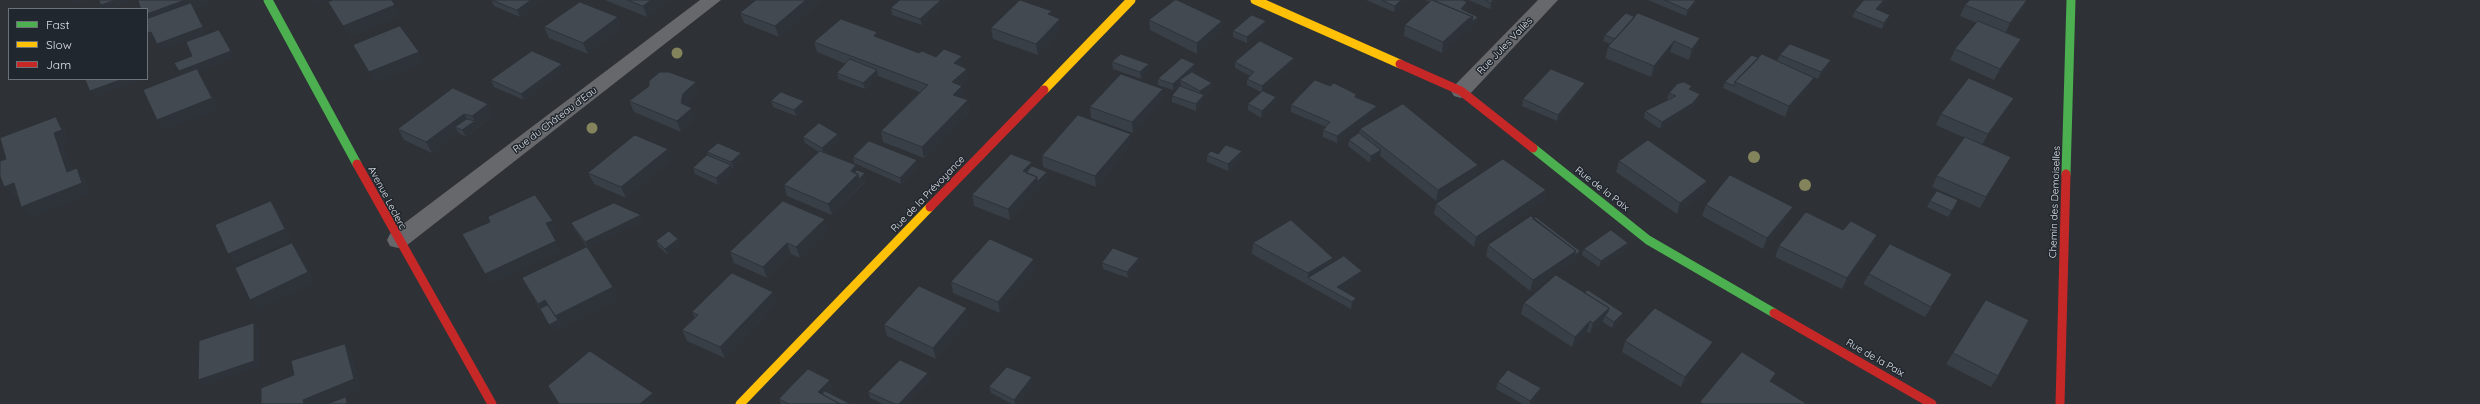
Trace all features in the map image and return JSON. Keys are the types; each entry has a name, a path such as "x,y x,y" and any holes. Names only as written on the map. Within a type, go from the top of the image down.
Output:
{"street":[{"name":"Avenue Leclerc","path":"268,0 398,240 492,404"},
{"name":"Rue du Château d'Eau","path":"398,240 712,0"},
{"name":"Rue de la Prévoyance","path":"740,404 1131,0"},
{"name":"Rue de la Paix","path":"1255,0 1461,91 1648,240 1932,404"},
{"name":"Rue Jules Vallès","path":"1461,91 1549,0"},
{"name":"Chemin des Demoiselles","path":"2060,404 2071,0"}],"building":[{"path":"99,0 116,0 101,5"},
{"path":"138,0 185,0 148,14 148,8 141,8"},
{"path":"333,0 392,0 395,5 343,26 328,2"},
{"path":"492,0 531,0 517,10"},
{"path":"628,0 651,0 643,6"},
{"path":"756,0 806,0 775,26 740,13"},
{"path":"900,0 941,0 920,19 891,8"},
{"path":"1020,0 1052,11 1048,14 1060,19 1036,44 991,28"},
{"path":"1175,0 1222,21 1197,43 1149,20"},
{"path":"1382,0 1401,0 1395,6"},
{"path":"1432,0 1473,17 1468,19 1443,42 1405,25"},
{"path":"1463,0 1467,2 1461,9 1478,17 1472,22 1473,17 1435,1"},
{"path":"1485,0 1493,0 1491,3"},
{"path":"1665,0 1696,0 1688,10"},
{"path":"1864,0 1884,0 1876,9 1890,15 1884,23 1855,11"},
{"path":"1970,0 2027,0 2010,23 1965,5"},
{"path":"580,2 618,17 583,43 544,27"},
{"path":"191,3 203,27 157,44 151,32 148,33 148,19"},
{"path":"1626,13 1635,17 1615,39 1605,35"},
{"path":"1638,13 1700,38 1692,49 1674,41 1654,66 1608,47"},
{"path":"1252,15 1266,21 1247,37 1233,31"},
{"path":"841,19 877,32 874,36 919,53 922,51 936,57 944,49 962,56 954,63 967,69 952,82 962,86 953,95 968,100 922,147 881,131 928,85 814,42"},
{"path":"1978,21 2021,39 2000,69 1955,49"},
{"path":"400,26 419,52 369,72 353,45"},
{"path":"219,30 231,51 179,71 174,63 192,56 186,42"},
{"path":"1260,41 1294,58 1262,86 1247,79 1254,72 1235,62"},
{"path":"1790,44 1831,60 1821,72 1780,55"},
{"path":"532,51 562,64 521,94 491,80"},
{"path":"1121,54 1149,64 1140,72 1112,62"},
{"path":"1762,54 1814,78 1789,106 1735,82"},
{"path":"1752,55 1759,58 1735,82 1734,86 1725,82"},
{"path":"1182,58 1195,64 1173,84 1158,79"},
{"path":"850,59 877,70 863,83 837,73"},
{"path":"197,69 212,98 157,120 143,90"},
{"path":"1551,69 1585,83 1558,115 1523,99"},
{"path":"660,72 669,72 696,82 683,94 681,103 692,108 677,121 629,101 649,86 649,81"},
{"path":"1192,72 1212,83 1200,91 1180,80"},
{"path":"1121,74 1163,89 1132,122 1090,107"},
{"path":"1969,78 2014,98 1988,134 1941,114"},
{"path":"85,80 120,80 90,91"},
{"path":"1315,80 1330,86 1334,83 1356,94 1355,97 1377,106 1337,136 1323,130 1330,122 1291,105"},
{"path":"1684,82 1692,86 1689,89 1700,94 1693,103 1662,122 1645,111 1676,96 1669,93 1677,84"},
{"path":"1180,86 1204,95 1196,104 1172,96"},
{"path":"453,88 488,104 472,116 464,114 426,142 398,129"},
{"path":"1263,91 1276,97 1262,111 1248,104"},
{"path":"781,92 804,101 794,110 771,101"},
{"path":"1403,104 1478,165 1438,190 1360,129"},
{"path":"1078,115 1131,134 1095,176 1042,156"},
{"path":"56,117 62,130 54,133 67,172 77,168 82,183 21,207 14,183 4,187 0,176 0,161 6,159 0,138"},
{"path":"467,119 475,121 462,130 455,127"},
{"path":"819,123 838,134 822,148 803,137"},
{"path":"1359,133 1381,150 1371,156 1349,140"},
{"path":"635,135 668,149 621,187 588,173"},
{"path":"1965,137 2011,157 1986,197 1937,176"},
{"path":"1648,140 1707,181 1680,203 1619,161"},
{"path":"869,141 917,160 900,178 853,157"},
{"path":"718,143 741,153 731,162 707,152"},
{"path":"1226,145 1242,151 1228,164 1207,155 1211,151 1218,154"},
{"path":"820,151 856,165 851,171 858,174 828,204 784,185"},
{"path":"1011,154 1032,162 1023,171 1037,177 1008,209 972,195"},
{"path":"707,155 731,165 716,178 693,168"},
{"path":"1503,159 1546,190 1476,237 1436,204"},
{"path":"1032,166 1047,172 1037,182 1037,177 1026,173"},
{"path":"857,170 865,173 859,179 858,174 854,173"},
{"path":"1730,175 1793,207 1767,238 1706,205"},
{"path":"1937,191 1958,200 1952,211 1930,201"},
{"path":"535,195 553,221 546,223 556,241 485,274 462,234 490,222 488,217"},
{"path":"271,201 285,229 228,254 215,225"},
{"path":"783,201 825,219 796,247 787,243 763,267 730,252"},
{"path":"614,203 641,215 585,242 571,223"},
{"path":"1806,212 1843,230 1851,221 1877,235 1847,278 1779,246"},
{"path":"1531,216 1576,251 1533,280 1488,245"},
{"path":"1536,217 1580,251 1574,256 1576,251 1533,219"},
{"path":"1291,220 1333,258 1308,273 1253,243"},
{"path":"1611,230 1628,243 1601,261 1584,249"},
{"path":"669,231 678,239 665,249 656,241"},
{"path":"990,239 1034,259 998,302 951,282"},
{"path":"292,243 308,272 250,300 235,268"},
{"path":"1890,244 1952,274 1931,307 1869,274"},
{"path":"587,247 613,287 555,316 545,300 538,304 522,278"},
{"path":"1113,248 1139,258 1127,272 1102,263"},
{"path":"1344,256 1362,271 1337,287 1356,298 1352,302 1308,278"},
{"path":"732,273 773,292 720,347 682,330 698,315 692,312"},
{"path":"1556,275 1609,308 1593,323 1590,321 1575,337 1524,303"},
{"path":"919,286 967,308 933,348 884,325"},
{"path":"1588,290 1623,313 1614,322 1605,316 1609,308 1585,293"},
{"path":"1986,300 2029,320 1998,376 1953,353"},
{"path":"548,305 558,320 549,325 540,309"},
{"path":"1655,308 1713,342 1685,377 1625,341"},
{"path":"254,323 254,361 198,380 199,341"},
{"path":"345,344 354,379 303,400 304,403 302,404 261,404 261,388 294,375 291,361"},
{"path":"590,351 653,393 640,404 559,404 548,386"},
{"path":"1742,352 1776,373 1770,381 1807,404 1703,404 1700,402"},
{"path":"900,360 928,373 899,404 895,404 868,392"},
{"path":"1007,367 1032,377 1014,400 989,387"},
{"path":"808,369 830,380 818,392 840,404 789,404 779,399"},
{"path":"1508,370 1541,388 1530,401 1498,382"},
{"path":"825,391 851,404 840,404 822,394"},
{"path":"346,397 347,404 327,404"}],"traffic: fast":[{"path":"268,0 357,164"},
{"path":"2066,174 2071,0"},
{"path":"1533,148 1648,240 1774,313"}],"traffic: slow":[{"path":"1044,90 1131,0"},
{"path":"1255,0 1400,64"},
{"path":"740,404 930,207"}],"traffic: jam":[{"path":"1400,64 1461,91 1533,148"},
{"path":"930,207 1044,90"},
{"path":"357,164 492,404"},
{"path":"2060,404 2066,174"},
{"path":"1774,313 1932,404"}]}
